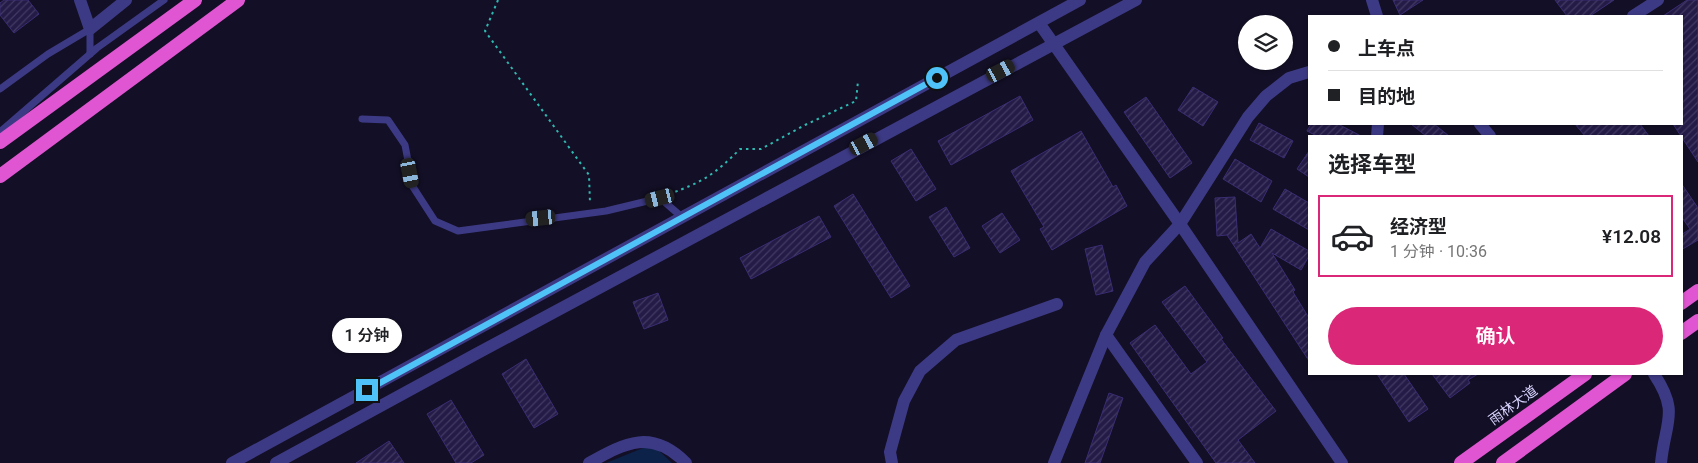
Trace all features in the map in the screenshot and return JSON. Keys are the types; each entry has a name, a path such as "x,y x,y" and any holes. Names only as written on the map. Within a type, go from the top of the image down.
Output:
{"highway":[{"path":"0,142 195,0"},
{"path":"0,176 238,0"},
{"path":"1683,302 1698,291"},
{"path":"1683,332 1698,321"},
{"name":"雨林大道","path":"1461,463 1583,375"},
{"path":"1503,463 1624,375"}],"street":[{"path":"80,0 90,29 126,0"},
{"path":"232,463 1080,0"},
{"path":"276,463 1052,43 1136,0"},
{"path":"1372,0 1377,15"},
{"path":"1635,15 1658,0"},
{"path":"1039,23 1180,224 1342,463"},
{"path":"1054,463 1106,335 1145,262 1180,224 1248,117 1266,96 1289,78 1308,72"},
{"path":"1481,125 1489,135"},
{"path":"581,274 591,292"},
{"path":"892,463 890,452 904,401 920,371 956,340 1057,304"},
{"path":"1106,335 1197,463"},
{"path":"1655,375 1666,390 1670,406 1661,463"},
{"path":"589,463 640,441 656,442 674,451 686,463"}],"lane":[{"path":"0,132 90,54 164,0"},
{"path":"90,29 90,54"},
{"path":"0,89 48,54 90,29"},
{"path":"362,119 388,120 405,145 413,188 435,221 458,231 590,213 660,198 683,218"}],"path":[{"path":"498,0 485,31 589,175 590,213"},
{"path":"660,198 700,183 720,170 740,149 762,149 805,124 856,101 858,81"}],"water":[{"path":"655,447 672,463 606,463 643,448"}],"building":[{"path":"4,0 28,0 39,14 14,33 0,15 0,3"},
{"path":"1393,0 1423,0 1400,15"},
{"path":"1555,0 1614,0 1592,15 1566,15"},
{"path":"1687,0 1698,0 1698,162 1683,139 1683,135 1680,135 1674,125 1683,125 1683,15 1664,15"},
{"path":"1193,87 1218,102 1203,126 1178,110"},
{"path":"1020,96 1033,120 951,165 938,141"},
{"path":"1146,97 1192,163 1170,178 1124,112"},
{"path":"1259,123 1293,141 1284,158 1250,140"},
{"path":"1310,125 1340,125 1359,135 1315,135 1307,131"},
{"path":"1412,125 1435,125 1448,135 1425,135"},
{"path":"1576,125 1641,125 1648,135 1584,135"},
{"path":"1081,131 1113,187 1116,185 1127,206 1052,250 1040,229 1044,227 1011,171"},
{"path":"911,149 936,189 916,201 891,161"},
{"path":"1308,152 1308,176 1297,169"},
{"path":"1235,159 1272,181 1261,202 1223,179"},
{"path":"1683,186 1698,208 1698,240 1683,249 1683,234 1690,229 1683,219"},
{"path":"1285,189 1308,202 1308,229 1273,209"},
{"path":"853,194 910,286 891,298 834,206"},
{"path":"1235,197 1238,243 1251,234 1260,248 1271,229 1308,250 1308,258 1301,270 1272,253 1295,290 1293,292 1308,316 1308,359 1227,235 1217,236 1215,198"},
{"path":"946,207 970,248 954,257 929,217"},
{"path":"1002,213 1020,240 1000,253 982,226"},
{"path":"819,216 831,237 751,279 740,258"},
{"path":"1102,245 1113,291 1096,295 1085,249"},
{"path":"1185,286 1223,338 1221,339 1276,411 1238,440 1255,463 1216,463 1130,343 1155,325 1191,374 1207,362 1162,302"},
{"path":"658,293 668,320 644,329 633,302"},
{"path":"526,359 558,414 534,428 502,374"},
{"path":"1378,375 1405,375 1428,409 1409,422"},
{"path":"1433,375 1476,375 1468,380 1470,383 1450,398"},
{"path":"1109,393 1123,398 1100,463 1085,463"},
{"path":"451,400 484,455 471,463 456,463 427,414"},
{"path":"389,441 404,463 356,463"}],"route":[{"path":"367,390 937,78"}]}
